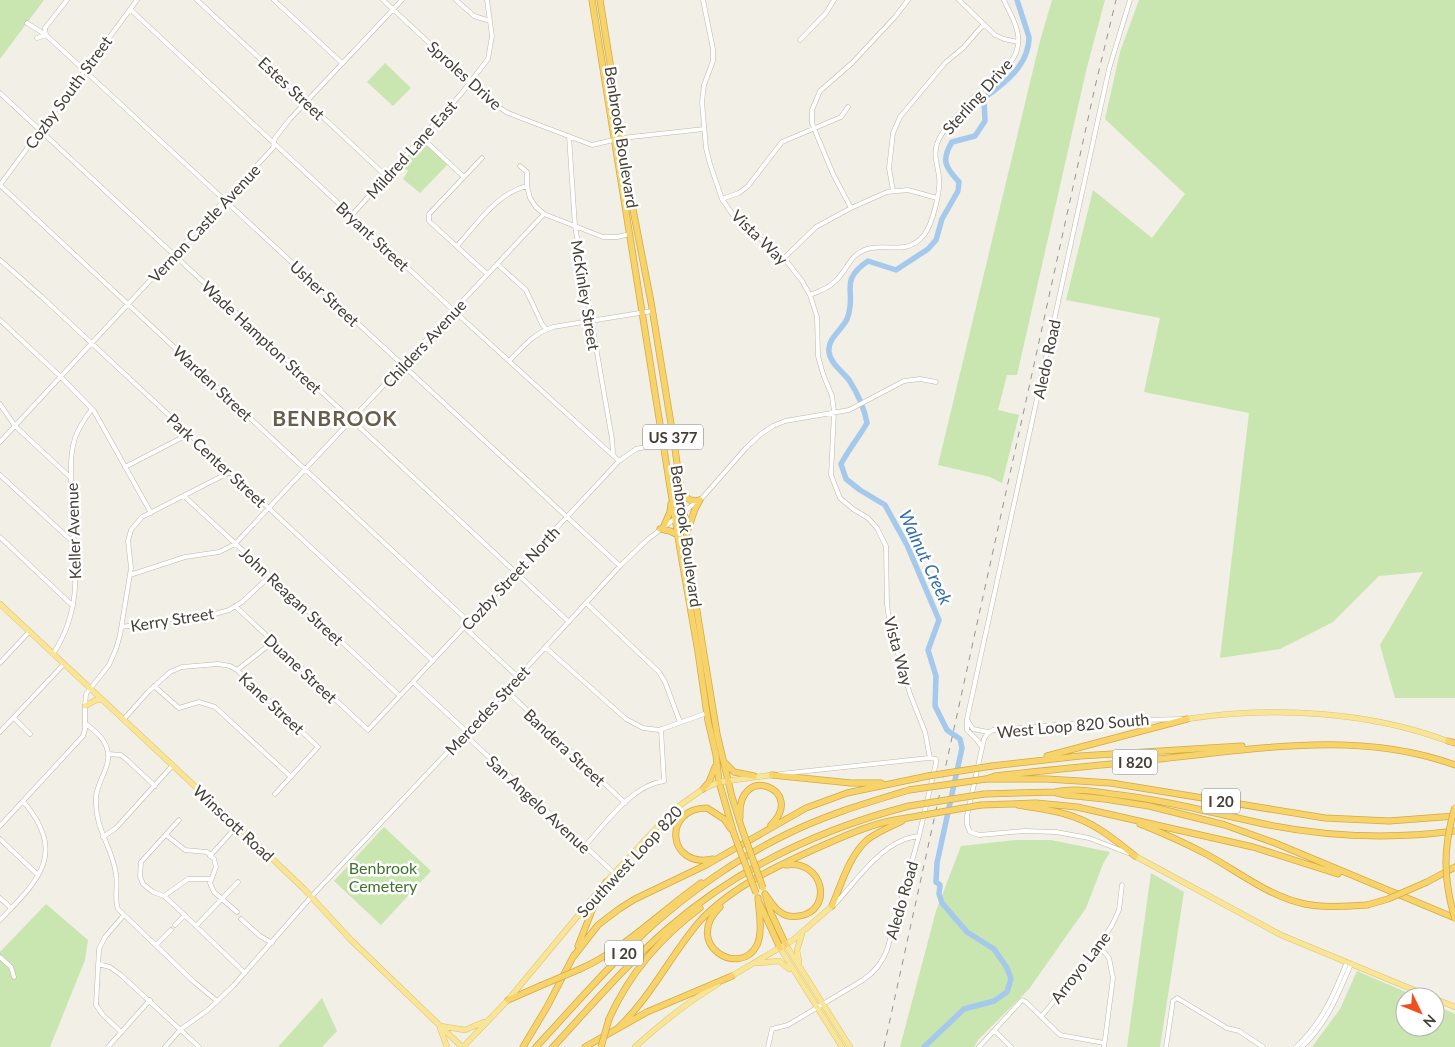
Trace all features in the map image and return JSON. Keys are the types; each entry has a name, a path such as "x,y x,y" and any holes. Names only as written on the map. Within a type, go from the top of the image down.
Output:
{"highway":[{"name":"Benbrook Boulevard","path":"592,0 678,535 722,761 741,828 771,913 786,945"},
{"name":"Benbrook Boulevard","path":"600,0 629,189 652,311 681,493 707,713 716,755 719,782 734,834 757,896 780,948"},
{"path":"681,493 690,500 700,500 686,534"},
{"path":"672,494 670,512 662,528 678,535"},
{"path":"1028,761 1187,719"},
{"path":"1448,741 1455,743"},
{"path":"574,956 598,925 635,899 691,873 815,804 847,793 928,776 1028,761 1275,744 1284,746"},
{"name":"I 820","path":"986,779 996,776 1284,746 1352,744 1416,754 1455,765"},
{"path":"703,789 715,770 716,755"},
{"path":"722,761 734,772 754,776"},
{"path":"772,774 866,784 898,782"},
{"name":"I 20","path":"536,1047 646,932 668,912 724,870 755,851 805,826 846,809 909,790 986,779 1065,779 1111,782 1325,818 1398,821 1455,816"},
{"path":"741,828 740,802 744,794 750,788 766,786 777,793 782,806 778,817 766,830"},
{"name":"I 20","path":"553,1047 652,943 685,914 714,893 761,864 816,836 852,822 909,806 984,794 1066,790 1141,797 1271,825 1325,833 1394,835 1455,831"},
{"path":"1055,792 1131,803 1192,816 1254,835 1455,918"},
{"path":"618,1028 638,1007 699,922 733,893 779,866 859,830 907,818 981,805 1036,802 1065,805 1253,847 1343,875 1353,876"},
{"path":"1011,804 1063,813 1080,819 1104,832 1135,856"},
{"path":"1455,807 1450,826 1445,867 1448,895 1455,918"},
{"path":"718,858 704,861 682,853 678,847 676,832 682,817 690,811 707,808 724,818 734,834"},
{"path":"832,906 860,848 875,835 907,818"},
{"path":"1129,819 1178,840 1255,884 1282,897 1318,906 1366,905 1388,899 1455,867"},
{"path":"764,891 780,912 793,916 806,914 817,905 820,899 820,884 813,872 797,864 779,866"},
{"path":"508,1000 580,969 615,950 675,901 718,871 724,870"},
{"path":"523,1047 574,956 593,908 606,882"},
{"path":"600,1047 609,1019 622,992 645,960 678,925 709,902 714,893"},
{"path":"733,893 710,919 707,931 708,942 711,947 716,952 729,958 749,955 757,944 760,929 757,896"},
{"path":"585,1047 647,1012 732,976"}],"main road":[{"name":"Winscott Road","path":"0,604 237,826 311,897 351,940 463,1047"},
{"path":"85,706 96,700 103,700"},
{"name":"West Loop 820 South","path":"1187,719 1208,716 1282,713 1332,715 1391,725 1448,741"},
{"name":"Southwest Loop 820","path":"463,1047 508,1000 606,882 672,811 703,789 719,782 772,774"},
{"name":"West Loop 820 South","path":"1135,856 1265,927 1407,987"},
{"path":"635,1047 686,1005 786,945 832,906"},
{"path":"801,970 797,954 802,933"},
{"name":"Benbrook Boulevard","path":"786,945 850,1047"},
{"name":"Benbrook Boulevard","path":"780,948 797,978 842,1047"},
{"path":"755,963 773,960 781,962 797,978"},
{"path":"447,1047 439,1026 465,1030 473,1028 491,1018"}],"street":[{"path":"37,38 46,35 45,28 67,0"},
{"name":"Cozby South Street","path":"0,185 137,0"},
{"name":"Estes Street","path":"197,0 386,176"},
{"path":"274,0 342,63"},
{"name":"Sproles Drive","path":"384,0 470,82 506,112 592,145 622,138 704,128"},
{"name":"Vernon Castle Avenue","path":"0,442 224,201 274,144 275,138 306,101 402,0"},
{"path":"456,0 474,16 490,21"},
{"name":"Mildred Lane East","path":"351,216 470,82 488,59 492,36 487,0"},
{"name":"Vista Way","path":"703,0 712,40 713,57 702,93 707,152 722,199 745,226 784,258 802,281 810,295 817,317 818,356 832,396 834,412 831,476 840,498 853,510 868,518 877,528 886,546 887,604 890,627 910,694 925,732 930,758"},
{"path":"800,40 826,13 834,0"},
{"path":"850,208 833,174 812,123 812,110 820,91 852,63 895,17 908,0"},
{"path":"959,0 995,35 1018,42"},
{"name":"Sterling Drive","path":"810,295 833,284 850,261 866,249 875,247 896,249 914,243 923,236 929,226 937,198 940,178 935,162 935,154 936,145 941,134 975,95 1012,60 1017,51 1018,42 1013,17 1004,0"},
{"name":"Aledo Road","path":"967,719 1109,69 1130,0"},
{"name":"Bryant Street","path":"130,9 351,216 540,390 613,453 619,461"},
{"name":"Usher Street","path":"27,22 46,35 620,566"},
{"path":"893,191 889,168 893,133 900,117 944,63 962,48 984,24"},
{"name":"Wade Hampton Street","path":"0,93 568,622"},
{"path":"722,199 738,193 748,186 782,142 841,117 848,108"},
{"name":"McKinley Street","path":"569,136 575,226 613,453"},
{"path":"421,137 464,177"},
{"path":"482,158 429,214 428,218 487,274"},
{"path":"520,166 527,172 527,186 530,198 536,208 544,214 603,237 617,237 630,234"},
{"name":"Warden Street","path":"0,185 469,622"},
{"path":"457,246 504,197 514,190 527,186"},
{"path":"784,258 816,227 850,208 893,191 908,190 937,198"},
{"name":"Childers Avenue","path":"130,575 186,557 219,552 235,544 544,214"},
{"name":"Park Center Street","path":"0,260 433,662"},
{"path":"497,264 526,290 546,329"},
{"path":"509,361 534,336 546,329 652,311"},
{"path":"0,320 61,377 100,419 151,513"},
{"path":"834,412 849,410 893,385 913,379 936,382"},
{"path":"0,404 16,426 71,478"},
{"name":"Keller Avenue","path":"53,654 65,633 73,606 76,582 70,501 74,440 92,409"},
{"name":"Mercedes Street","path":"165,1047 181,1029 217,1001 245,973 311,897 620,566 662,528 700,500 746,448 773,426 785,421 834,412"},
{"path":"125,467 189,434"},
{"name":"Cozby Street North","path":"368,730 619,461 636,449 664,443"},
{"path":"0,826 79,741 85,729 86,694 113,658 122,627 130,575 128,541 136,522 230,472"},
{"path":"0,475 74,543"},
{"name":"John Reagan Street","path":"184,496 400,696"},
{"path":"0,537 73,606"},
{"name":"Kerry Street","path":"122,627 215,614 235,606 249,597 270,576"},
{"path":"586,603 659,672 665,682 680,722"},
{"name":"Duane Street","path":"235,606 368,730"},
{"path":"464,627 518,676"},
{"path":"0,663 29,632"},
{"path":"237,670 273,642"},
{"path":"545,647 634,725 649,730 661,729 707,713"},
{"path":"0,732 64,664"},
{"name":"Kane Street","path":"124,719 154,686 170,672 182,667 218,664 230,666 237,670 318,747 291,777"},
{"path":"413,682 466,733"},
{"path":"154,686 179,708 199,702 215,707 291,777 275,794"},
{"name":"Bandera Street","path":"506,690 625,803"},
{"path":"14,718 30,734"},
{"path":"967,719 973,729 989,732"},
{"path":"967,719 967,730 982,747"},
{"name":"West Loop 820 South","path":"1135,856 1108,844 1067,834 1024,831 979,835 970,832 967,825 967,816 985,736 993,730 1105,721 1187,719"},
{"path":"85,723 102,738 108,754 107,763 96,794 97,818 116,876 116,904 124,915 217,1001"},
{"path":"584,846 643,787 653,782 664,781 661,729"},
{"name":"San Angelo Avenue","path":"466,733 614,874"},
{"path":"108,754 126,759 155,786"},
{"name":"Southwest Loop 820","path":"772,774 930,758 936,759"},
{"name":"Aledo Road","path":"768,1047 772,1029 788,1024 868,977 881,963 888,950 920,836 936,759"},
{"path":"103,837 116,828 173,766"},
{"path":"0,920 26,892 38,875 45,852 42,830 38,820 23,801"},
{"path":"179,820 141,862 140,868 143,884 153,892 164,896 245,973"},
{"path":"210,856 237,826"},
{"path":"166,834 185,850 207,852 214,859 216,867 210,883 214,892 237,912"},
{"path":"832,906 876,858 889,847 902,840 920,836"},
{"path":"0,839 38,875"},
{"path":"164,896 188,879 212,879"},
{"path":"196,926 238,882"},
{"name":"Arroyo Lane","path":"1041,1017 1098,946 1112,924 1119,910 1122,885"},
{"path":"0,898 11,908"},
{"path":"120,1032 96,1005 100,944 124,915"},
{"path":"175,925 185,915"},
{"path":"241,919 260,936 272,943"},
{"path":"156,945 171,930"},
{"path":"979,1047 1022,1000 1060,1035 1104,1045 1112,978 1109,958 1098,946"},
{"path":"0,957 11,967 14,977"},
{"path":"1296,1047 1328,1008 1349,963"},
{"path":"1302,1047 1317,1032 1327,1016 1349,963"},
{"path":"98,964 110,967 150,1000 199,1047"},
{"path":"1166,1047 1173,1001 1177,998 1227,1028 1239,1031 1263,1047"},
{"path":"108,1047 150,1000"},
{"path":"995,1031 1011,1047"},
{"path":"1252,1047 1253,1040"}],"green space":[{"path":"0,0 44,0 0,59"},
{"path":"1052,0 1105,0 1087,67 1017,375 1007,375 998,410 1019,415 1002,483 990,477 938,465 1040,41"},
{"path":"1139,0 1455,0 1455,698 1395,698 1380,645 1423,572 1379,576 1333,622 1280,649 1220,658 1249,413 1144,392 1160,318 1066,300 1093,190 1152,238 1185,194 1105,119 1120,52"},
{"path":"385,63 411,88 393,106 367,82"},
{"path":"421,139 448,164 420,193 403,179 408,171 399,163"},
{"name":"Benbrook Cemetery","path":"384,827 431,871 381,925 334,881"},
{"path":"1015,840 1051,840 1110,852 1103,864 1086,908 1029,989 978,1040 974,1047 900,1047 936,911 961,846"},
{"path":"1151,873 1184,892 1160,1047 1127,1047"},
{"path":"46,904 88,940 85,960 50,1047 0,1047 0,952"},
{"path":"1357,971 1395,987 1395,1037 1445,1037 1445,1010 1455,1014 1455,1047 1312,1047 1340,1009"},
{"path":"322,998 337,1031 322,1047 278,1047"}],"waterway":[{"name":"Walnut Creek","path":"924,1047 964,1009 994,1001 1007,992 1011,979 1007,968 994,949 967,932 942,903 939,894 940,885 936,882 937,863 962,748 960,739 947,730 935,706 936,676 928,650 939,620 907,545 885,505 846,479 841,464 867,423 858,395 849,380 832,360 829,347 832,339 847,319 851,301 851,281 859,268 868,261 896,270 928,249 936,240 942,219 958,191 959,182 950,172 946,163 946,154 952,142 975,136 985,121 984,98 1014,72 1025,56 1029,37 1017,0"}],"railway":[{"path":"884,1047 1095,87 1116,0"}],"district":[{"name":"BENBROOK","path":"335,417"}]}
